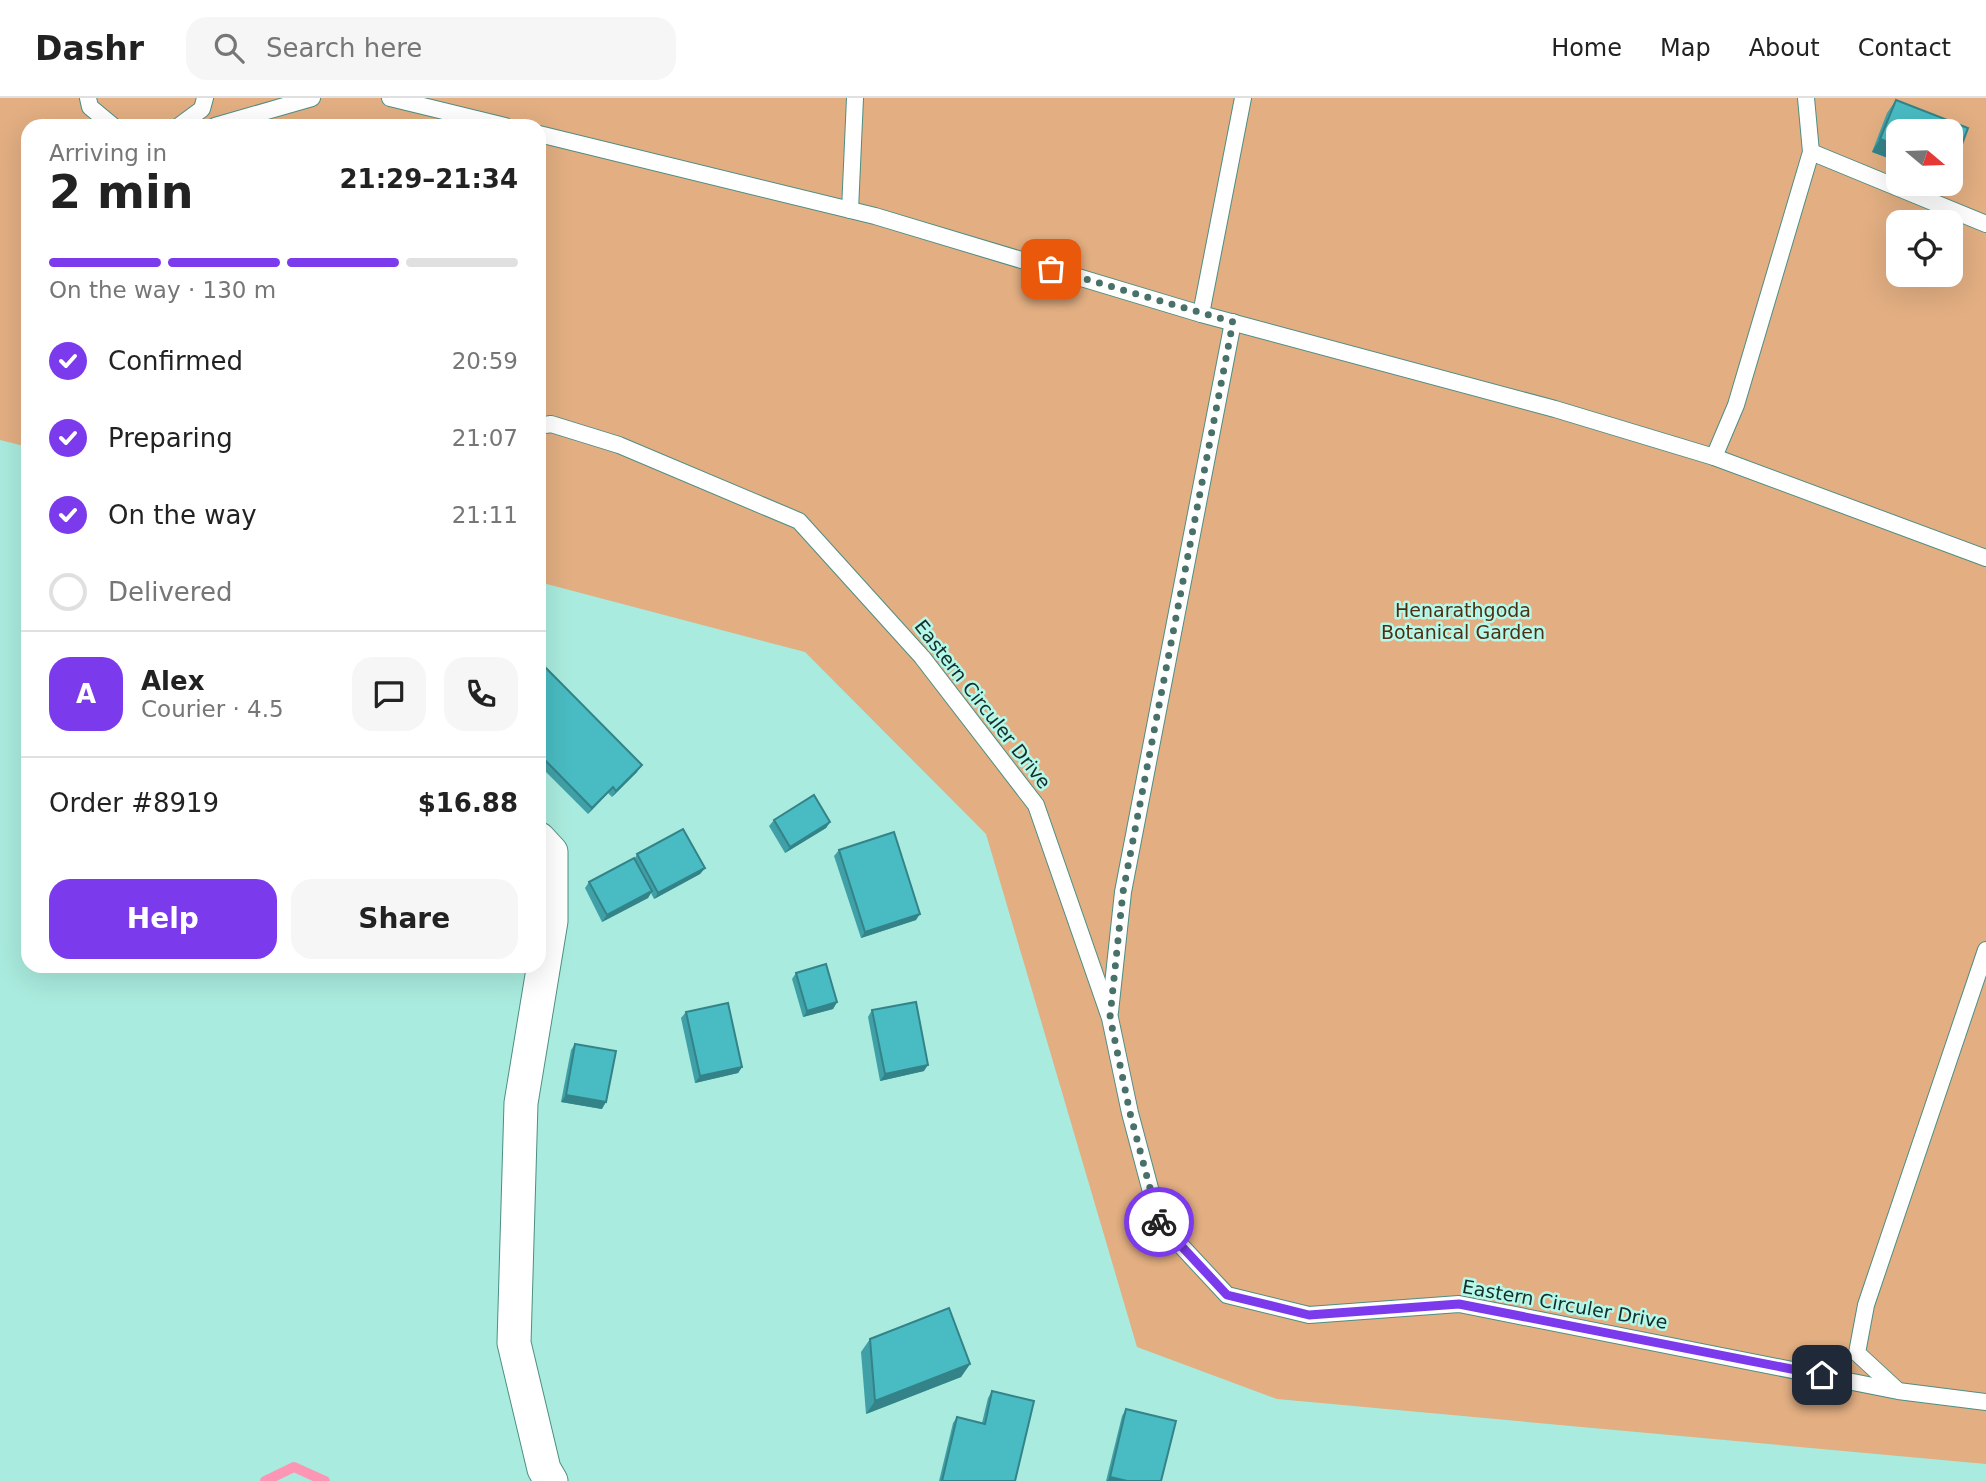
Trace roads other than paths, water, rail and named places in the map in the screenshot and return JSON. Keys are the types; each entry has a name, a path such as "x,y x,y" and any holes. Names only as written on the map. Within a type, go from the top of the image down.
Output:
{"street":[{"path":"546,847 551,852 551,921 546,951"},
{"path":"542,973 521,1103 514,1343 544,1469 551,1481"}],"lane":[{"path":"188,119 202,109 205,98"},
{"path":"239,119 312,98"},
{"path":"390,98 476,119"},
{"path":"850,210 855,98"},
{"path":"1201,314 1242,98"},
{"path":"1714,457 1736,405 1811,152 1806,98"},
{"path":"89,102 93,119"},
{"path":"89,102 106,119"},
{"path":"546,136 850,210 1201,314 1555,409 1714,457 1986,558"},
{"path":"1811,152 1986,224"},
{"path":"1110,1017 1123,892 1233,322"},
{"name":"Eastern Circuler Drive","path":"546,425 551,424 619,445 799,520 922,657 1036,805 1110,1017 1130,1113 1159,1222 1227,1295 1309,1315 1459,1304 1898,1391 1986,1402"},
{"path":"1898,1391 1857,1353 1866,1305 1986,950"}],"waterway":[{"path":"265,1481 294,1467 325,1481"}],"park label":[{"name":"Henarathgoda Botanical Garden","path":"1463,621"}]}
